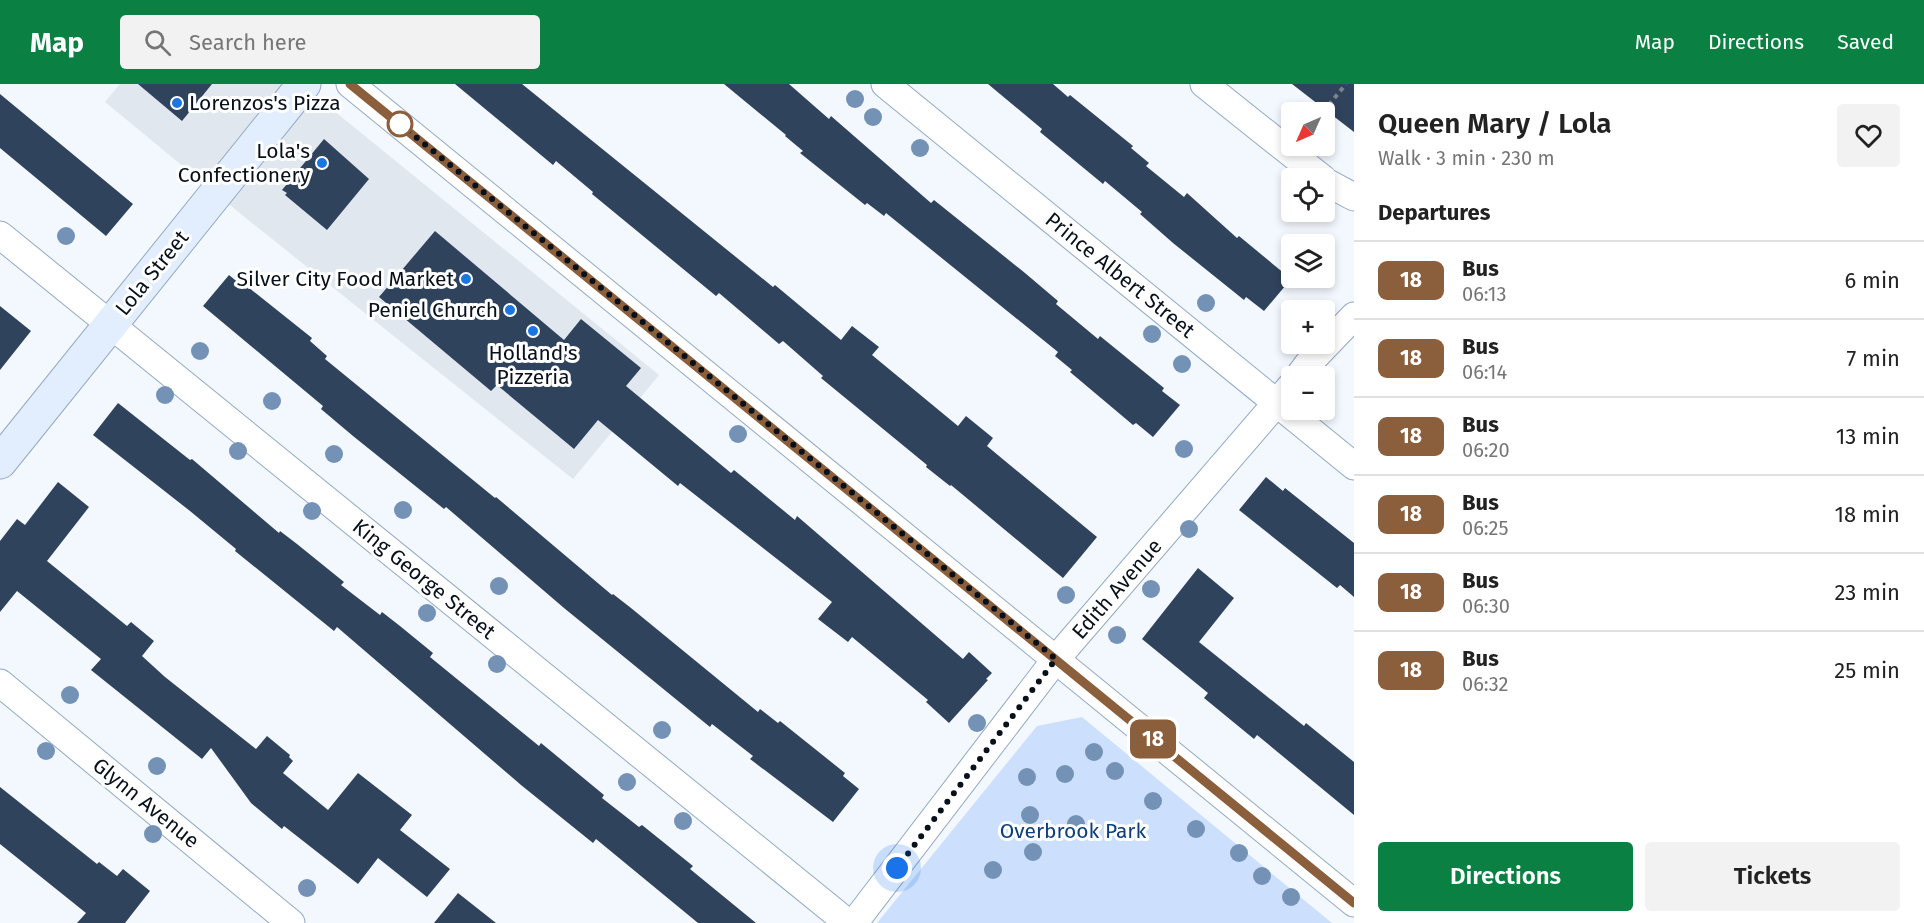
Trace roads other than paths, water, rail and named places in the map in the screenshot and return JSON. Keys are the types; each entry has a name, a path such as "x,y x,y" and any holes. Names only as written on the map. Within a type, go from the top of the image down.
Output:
{"street":[{"name":"Lola Street","path":"0,462 304,84"},
{"path":"350,84 1354,903"},
{"name":"Prince Albert Street","path":"885,84 1281,392"},
{"path":"1204,84 1309,168"},
{"path":"1335,186 1354,197"},
{"name":"King George Street","path":"0,235 848,923"},
{"path":"1306,366 1354,316"},
{"name":"Edith Avenue","path":"854,923 1056,659 1281,397"},
{"name":"Prince Albert Street","path":"1309,420 1354,466"},
{"name":"Glynn Avenue","path":"0,683 291,923"}],"place":[{"name":"Lorenzos's Pizza","path":"177,103"},
{"name":"Lola's Confectionery","path":"322,163"},
{"name":"Silver City Food Market","path":"466,279"},
{"name":"Peniel Church","path":"510,310"},
{"name":"Holland's Pizzeria","path":"533,331"}],"park label":[{"name":"Overbrook Park","path":"1073,831"}]}
